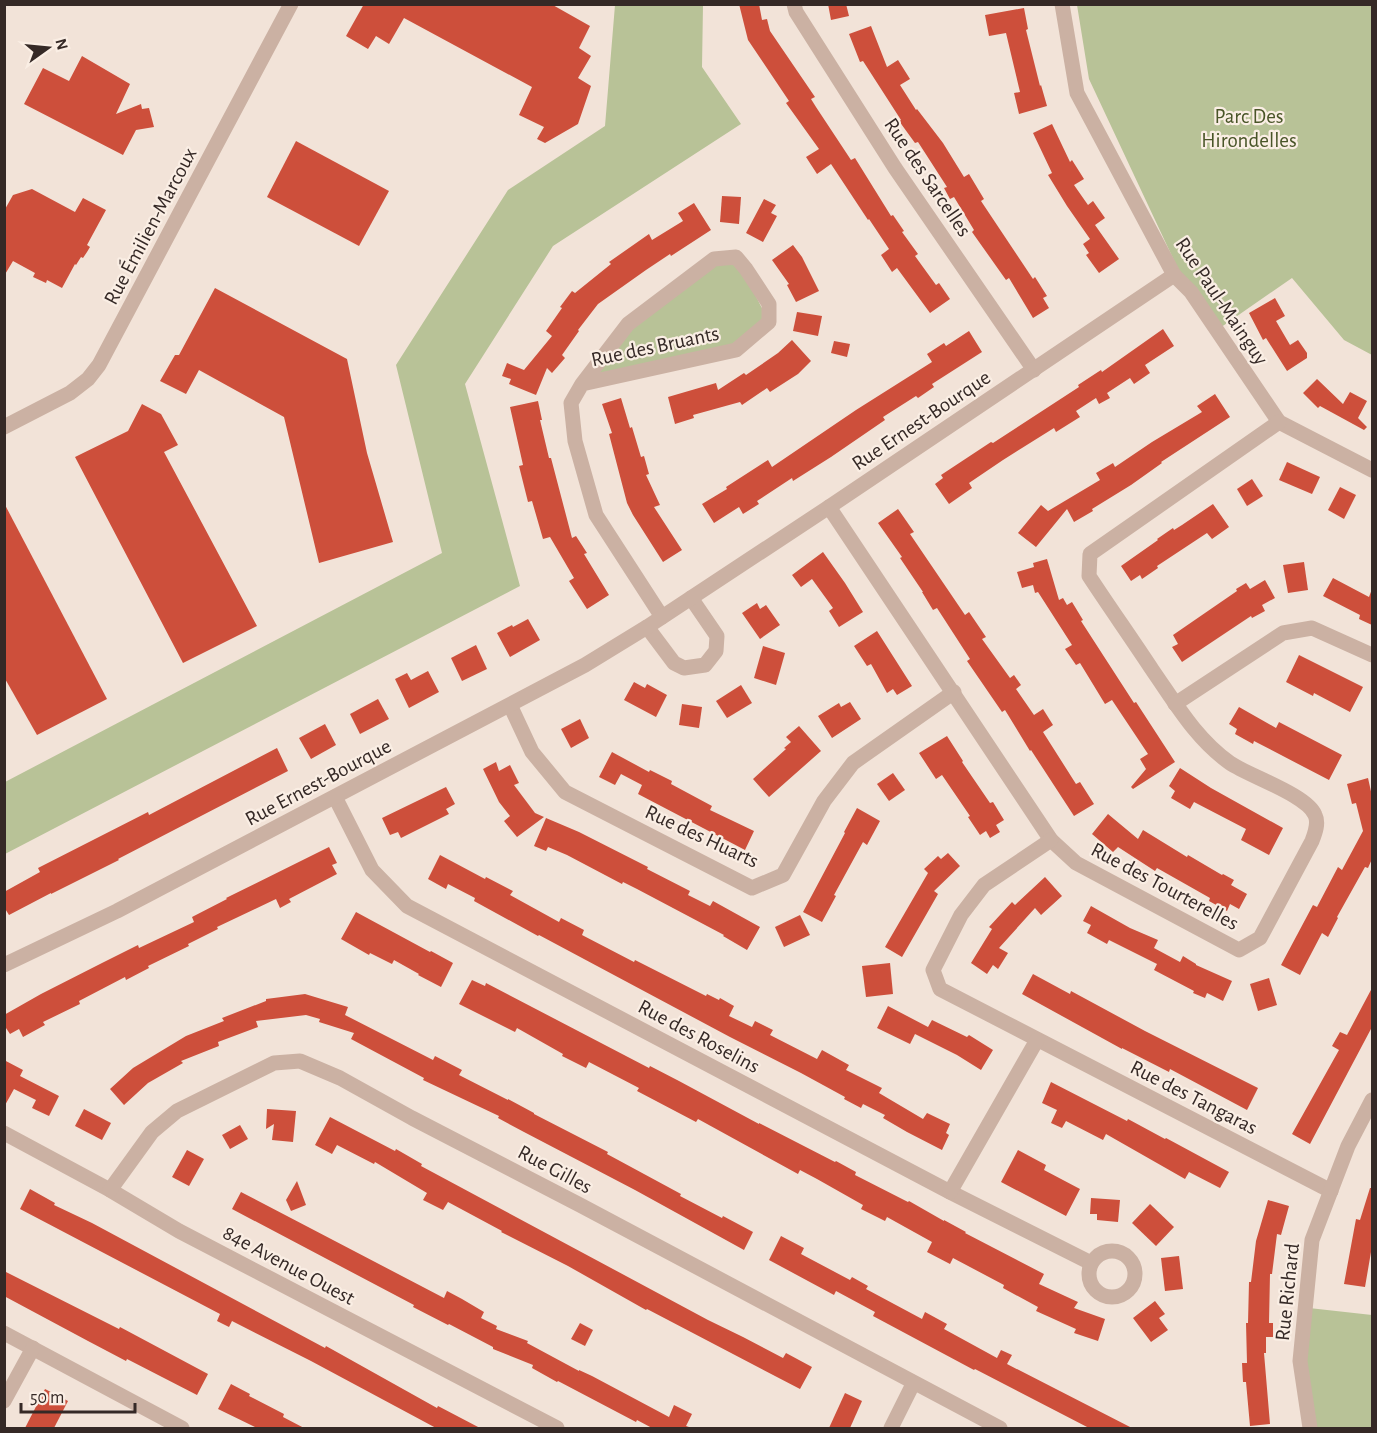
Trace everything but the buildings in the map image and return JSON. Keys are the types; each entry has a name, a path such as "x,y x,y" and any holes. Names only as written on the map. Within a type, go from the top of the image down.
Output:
{"street":[{"name":"Rue Émilien-Marcoux","path":"4,427 70,393 88,379 99,365 291,4"},
{"name":"Rue des Sarcelles","path":"794,4 796,12 895,168 1034,370"},
{"name":"Rue Paul-Mainguy","path":"1062,4 1077,93 1174,275 1191,292 1279,422 1372,470"},
{"name":"Rue des Bruants","path":"582,384 736,350 770,322 769,304 736,257 714,259 628,324 582,384 571,404 575,441 596,515 662,617"},
{"name":"Rue Ernest-Bourque","path":"4,965 117,911 585,665 647,627 829,507 1174,275"},
{"name":"Rue des Tourterelles","path":"829,507 1051,840 1076,863 1239,950 1260,938 1312,841 1316,829 1316,816 1308,805 1230,763 1200,738 1089,576 1090,554 1279,422"},
{"path":"647,627 674,663 684,668 705,665 716,651 717,636 691,598"},
{"path":"1175,704 1283,633 1312,628 1372,656"},
{"name":"Rue des Huarts","path":"510,705 532,752 565,792 752,888 783,875 824,801 853,763 954,692"},
{"name":"Rue des Roselins","path":"334,797 372,870 407,906 950,1192 1091,1263"},
{"name":"Rue des Tangaras","path":"1051,840 984,885 961,915 933,970 940,989 1331,1191"},
{"path":"950,1192 1037,1040"},
{"name":"Rue Gilles","path":"110,1190 152,1132 177,1111 274,1063 300,1061 340,1078 999,1428"},
{"name":"Rue Richard","path":"1310,1428 1300,1361 1312,1240 1348,1146 1372,1100"},
{"name":"84e Avenue Ouest","path":"4,1133 180,1231 557,1428"},
{"path":"4,1333 182,1428"},
{"path":"4,1401 33,1348"},
{"path":"891,1428 913,1384"}],"green space":[{"path":"615,5 703,5 702,67 741,124 553,246 465,384 520,586 5,854 5,782 442,553 396,365 508,190 605,126"},
{"name":"Parc Des Hirondelles","path":"1077,5 1372,5 1372,355 1344,340 1292,278 1217,330 1178,269 1089,79"},
{"path":"736,257 769,322 736,350 582,384 628,324 714,259"},
{"path":"1309,1308 1372,1315 1372,1428 1315,1428 1306,1374"}]}
